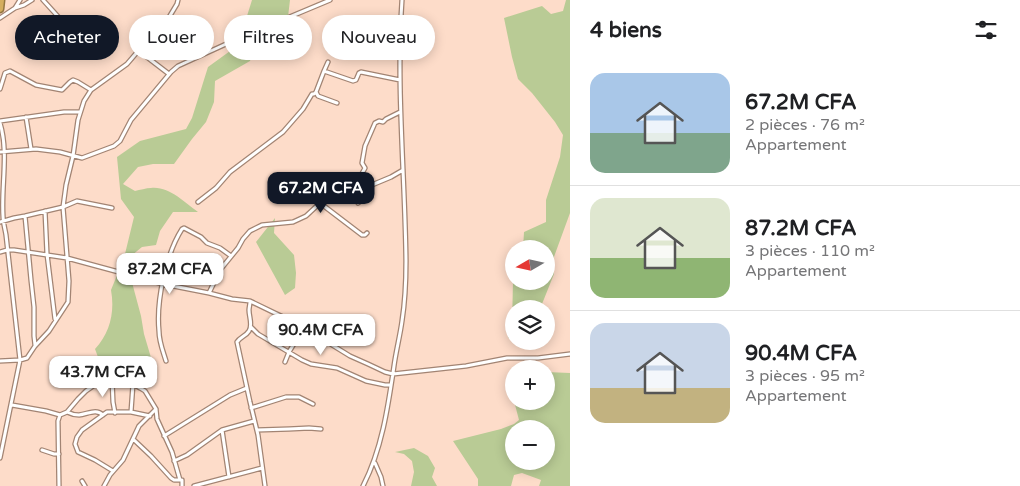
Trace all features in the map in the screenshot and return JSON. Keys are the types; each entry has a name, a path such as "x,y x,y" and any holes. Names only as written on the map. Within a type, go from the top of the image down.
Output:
{"highway":[{"path":"0,9 1,0"}],"street":[{"path":"15,8 20,0"},
{"path":"0,18 32,0"},
{"path":"43,0 57,15"},
{"path":"170,15 178,0"},
{"path":"2,151 51,151 86,157 114,146 118,144 131,120 169,74 183,63 330,0"},
{"path":"364,486 374,462 389,403 402,321 405,271 400,112 402,0"},
{"path":"0,361 27,358 49,331 68,299 67,242 63,207 80,112 91,90 130,60"},
{"path":"150,60 169,74"},
{"path":"198,202 216,188 230,172 282,132 303,109 312,94 316,92 328,62"},
{"path":"0,89 5,73 10,71 36,85 62,90 73,80 91,90"},
{"path":"324,71 353,81 356,80 361,72 400,80"},
{"path":"316,92 318,96 337,103"},
{"path":"0,458 20,360 2,222 5,172 2,151 3,133 0,122 26,116 80,112"},
{"path":"209,293 220,270 238,248 246,234 254,228 271,223 293,222 306,216 326,197 340,196 355,184 365,168 362,163 363,154 375,124 379,121 383,122 400,112"},
{"path":"26,116 31,150"},
{"path":"358,203 362,200 367,187 391,177 403,169"},
{"path":"2,222 77,202 112,208"},
{"path":"320,204 362,235 367,233"},
{"path":"45,211 47,254 56,320"},
{"path":"26,216 34,307 35,346"},
{"path":"166,361 160,343 160,303 168,260 182,228 201,237 207,243 220,248 231,256"},
{"path":"0,252 7,250 67,258 163,284 250,302 296,324 350,356 393,374 460,367 507,358 538,358 570,354"},
{"path":"250,302 251,326 248,333 236,342 257,430 265,486"},
{"path":"285,362 295,342 289,334 296,324"},
{"path":"251,326 258,334 311,364 337,368 366,381 391,385"},
{"path":"12,405 60,415 67,412 86,391 105,380 112,379 134,384 145,391 156,409 157,419 172,452 180,480 182,480 182,486"},
{"path":"112,379 112,402 115,413"},
{"path":"131,412 134,384"},
{"path":"164,436 230,395 247,388"},
{"path":"251,408 286,397 299,398 313,404"},
{"path":"104,486 113,471 123,460 138,426 156,409"},
{"path":"67,412 78,415 98,412 104,415"},
{"path":"113,471 78,452 75,447 77,437 82,430 107,412 131,412 150,416"},
{"path":"59,486 58,421 60,415"},
{"path":"174,462 222,430 254,420"},
{"path":"257,430 321,429"},
{"path":"222,430 230,477"},
{"path":"133,439 171,478 182,480"},
{"path":"42,450 59,454"},
{"path":"374,462 384,486"},
{"path":"194,486 262,468"},
{"path":"82,481 85,486"}],"green space":[{"path":"252,0 290,0 288,15 247,15"},
{"path":"566,0 570,0 570,213 555,254 555,240 524,240 524,232 546,222 546,200 560,157 563,135 532,93 518,79 504,18 542,6 551,14 563,11"},
{"path":"224,55 224,60 250,60 215,81 214,102 206,122 174,164 153,164 138,167 123,184 135,191 158,188 170,192 198,212 173,212 160,231 156,245 142,247 126,260 152,361 145,369 98,357 95,349 108,329 112,314 111,290 124,258 134,217 121,199 117,157 140,141 186,129 192,118 208,67"},
{"path":"275,218 274,233 294,255 295,288 285,295 256,242"},
{"path":"513,290 548,290 544,300 513,300"},
{"path":"555,372 570,373 570,486 539,486 541,480 522,473 514,475 511,486 478,486 478,479 453,441 505,427 505,470 555,470 555,420 519,420 516,410 555,410"},
{"path":"414,448 428,456 435,468 432,477 437,486 411,486 414,472 412,461 404,454 395,452"}]}
